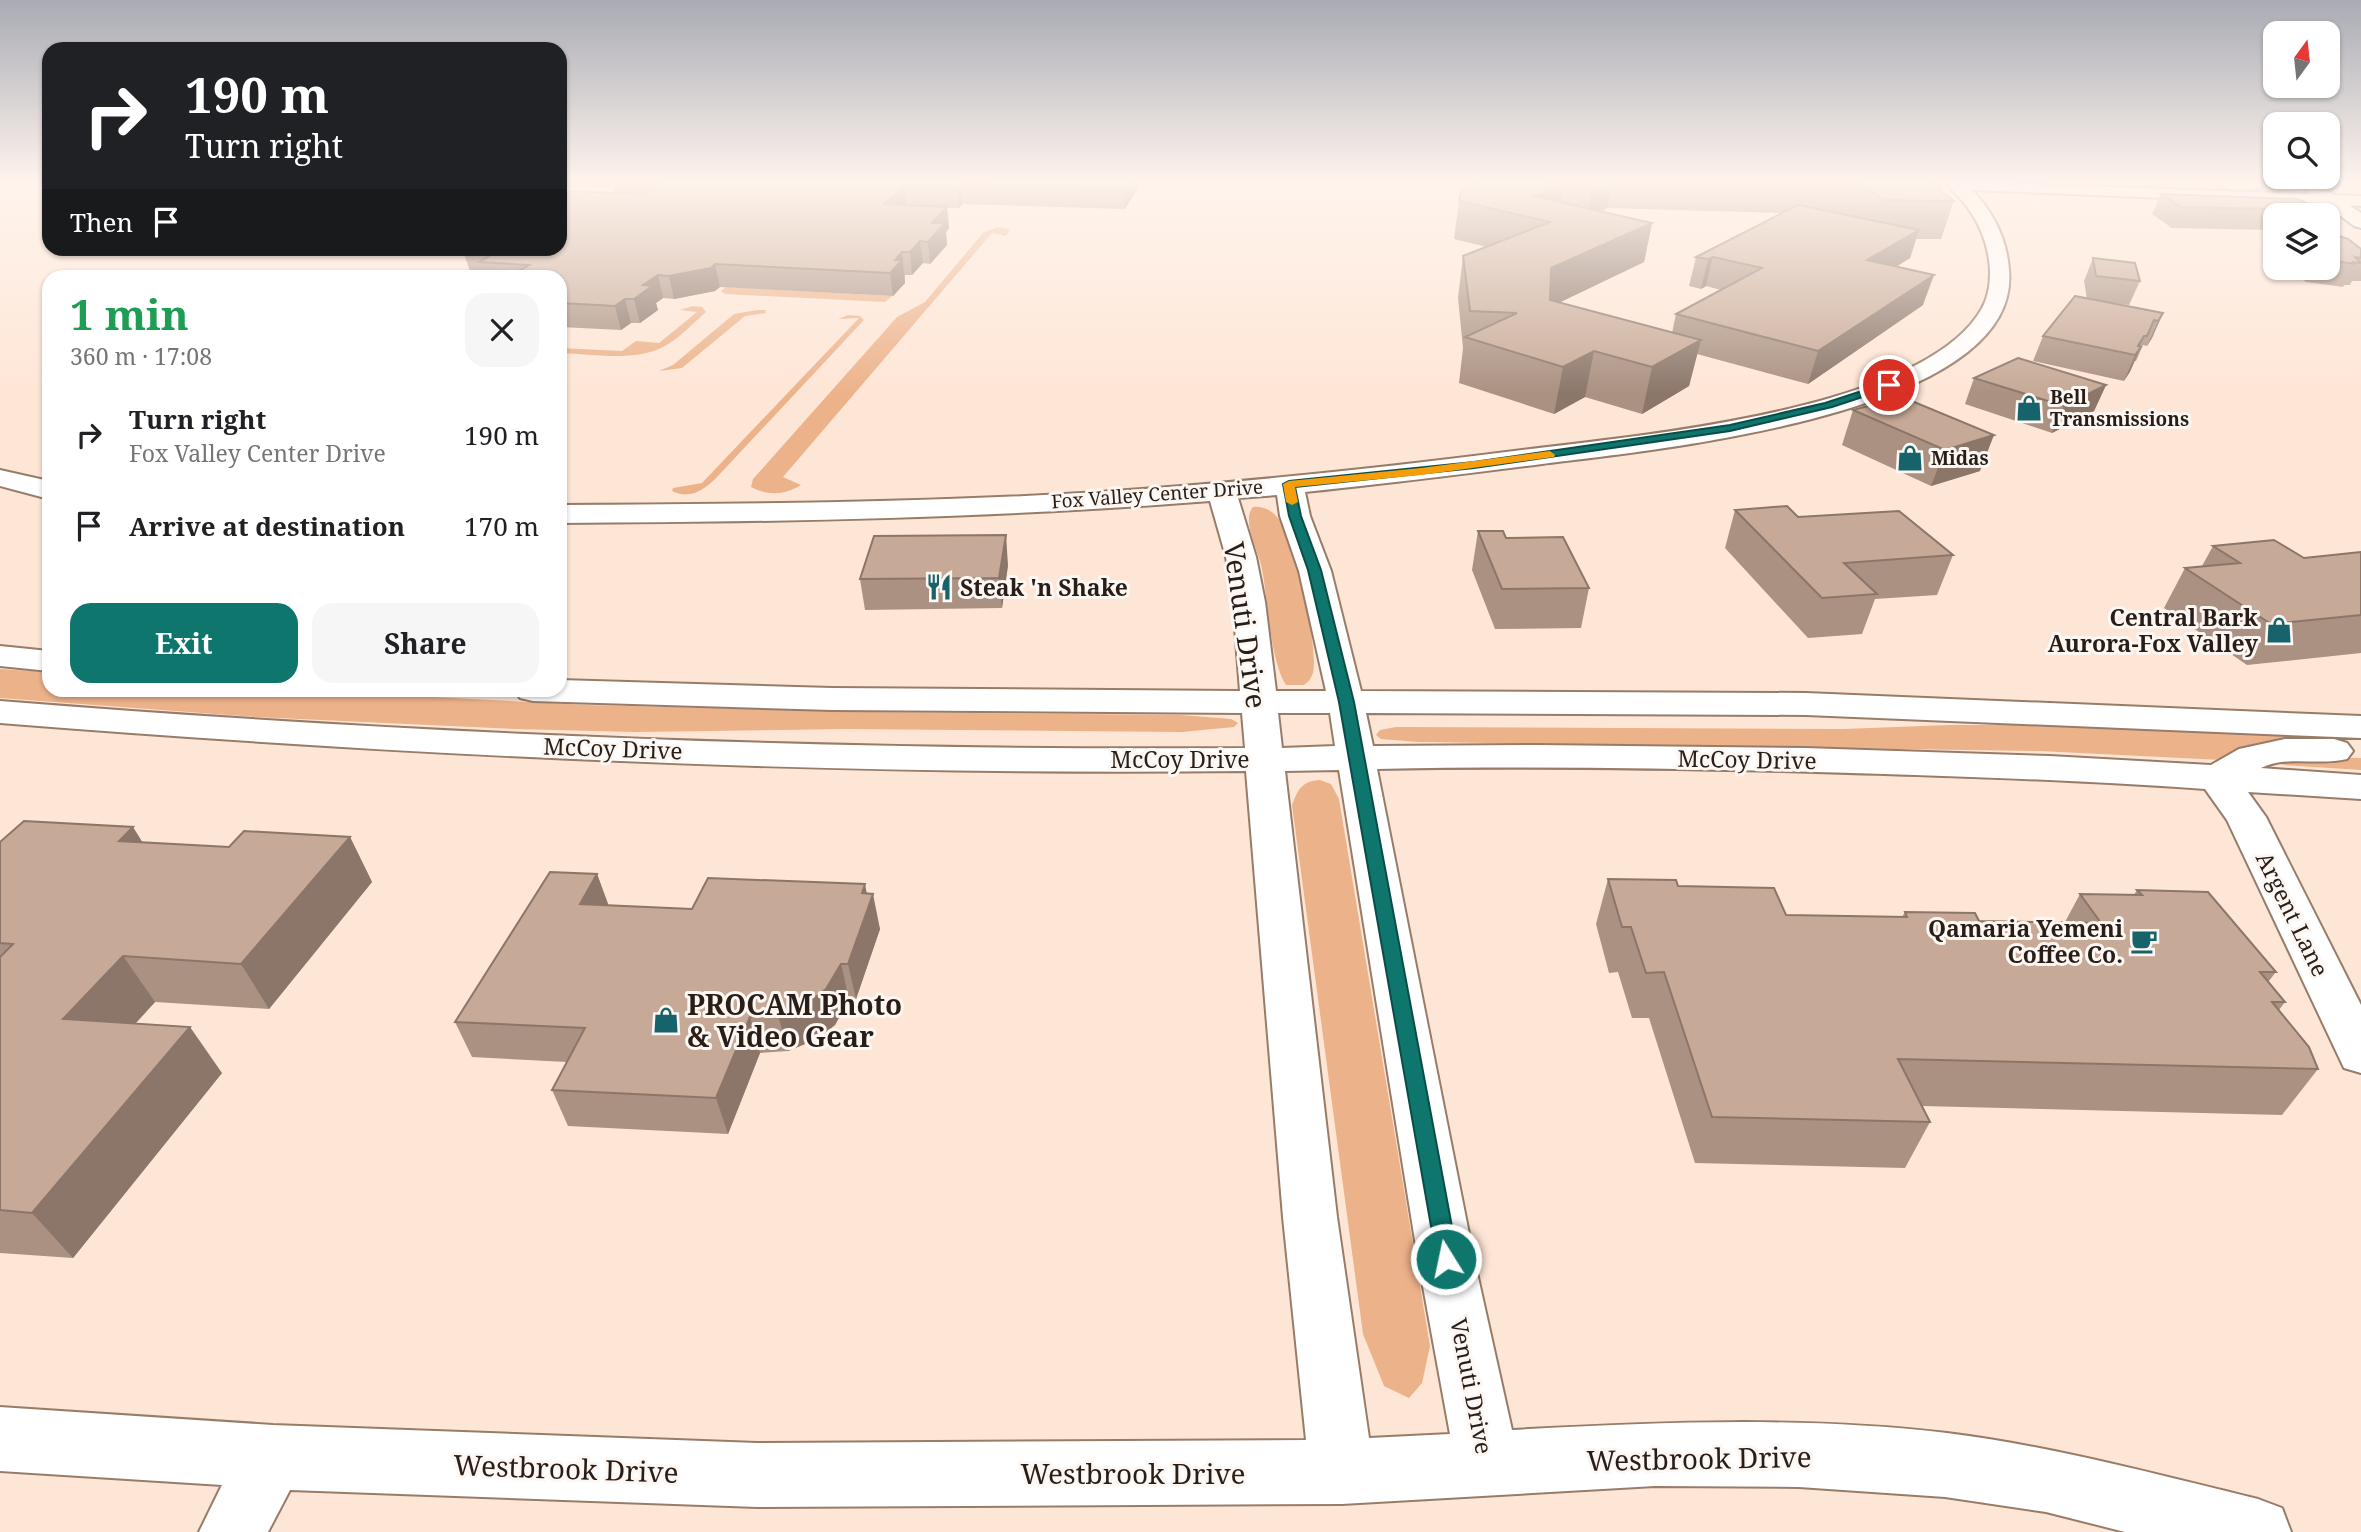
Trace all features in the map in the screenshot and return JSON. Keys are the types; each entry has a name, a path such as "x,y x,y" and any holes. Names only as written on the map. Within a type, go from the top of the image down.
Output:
{"street":[{"name":"Fox Valley Center Drive","path":"567,514 957,507 1221,490 1474,465 1730,428 1848,400 1922,371 1963,344 1989,317 2000,287 1995,252"},
{"path":"0,478 42,488"},
{"name":"Venuti Drive","path":"1289,484 1295,516 1315,570 1346,702 1446,1259 1488,1465"},
{"name":"Venuti Drive","path":"1221,490 1241,557 1249,602 1310,1217 1342,1472"},
{"path":"0,656 42,660"},
{"path":"567,691 780,699 1732,703 1935,708 2361,727"},
{"name":"McCoy Drive","path":"0,712 478,744 596,748 862,755 1263,759 1675,758 2011,766 2361,787"},
{"path":"2217,778 2252,757 2285,750 2361,752"},
{"name":"Argent Lane","path":"2217,778 2246,817 2361,1054"},
{"name":"Westbrook Drive","path":"0,1439 272,1457 757,1475 1342,1472 1668,1454 1799,1455 1945,1465 2046,1480 2258,1532"},
{"path":"232,1532 272,1457"}],"shaded area":[{"path":"967,252 975,252 783,477 801,485 776,493 751,487 753,479 897,317 925,302"},
{"path":"726,287 892,296 885,302 725,294 721,291"},
{"path":"693,306 702,307 706,312 675,340 651,352 626,356 567,353 567,348 622,351 636,341 659,343 697,312 680,310"},
{"path":"765,310 766,313 745,316 682,368 659,371 673,365 734,314"},
{"path":"848,315 860,316 864,320 716,478 691,494 672,491 673,488 702,483 859,318 838,319"},
{"path":"1253,507 1268,510 1280,521 1299,572 1314,659 1313,673 1304,685 1286,685 1276,661 1262,569 1250,528 1250,513"},
{"path":"0,669 42,672 42,697 434,697 586,705 872,712 1181,715 1231,719 1238,723 1234,727 1182,732 845,729 635,732 256,717 0,698"},
{"path":"2042,725 2306,736 2311,742 2222,760 2039,751 1418,742 1381,739 1376,735 1380,730 1396,727 1843,729"},
{"path":"2305,757 2361,758 2361,770 2284,765 2278,762"},
{"path":"1320,780 1331,784 1339,799 1430,1346 1422,1383 1409,1398 1384,1386 1363,1334 1292,805 1302,787 1309,782"}],"building":[{"path":"567,252 902,252 895,260 902,260 890,273 715,264 711,268 669,276 658,275 643,285 652,286 634,299 625,299 615,306 567,303 567,270 520,270 529,265 479,262 490,256 567,256"},
{"path":"1472,252 1586,252 1551,268 1550,300 1701,340 1652,367 1594,351 1563,367 1465,337 1517,313 1470,311 1463,256"},
{"path":"1705,252 1880,252 1867,260 1934,275 1818,351 1676,314 1762,268 1713,257 1696,257"},
{"path":"2340,252 2361,252 2361,258 2355,257 2361,263 2352,262 2355,264 2340,262"},
{"path":"2093,258 2135,263 2140,281 2096,276"},
{"path":"2075,296 2163,313 2158,321 2154,320 2135,355 2043,336"},
{"path":"2018,358 2106,385 2064,406 1974,378"},
{"path":"1902,397 1994,435 1945,450 1853,410"},
{"path":"1787,506 1798,517 1899,511 1953,555 1844,563 1877,594 1822,598 1735,510"},
{"path":"1478,531 1503,531 1506,538 1563,537 1589,588 1502,589"},
{"path":"1006,535 999,578 860,579 874,536"},
{"path":"2274,540 2304,558 2361,552 2361,615 2271,624 2185,568 2240,563 2213,546"},
{"path":"24,821 133,827 119,841 229,847 244,831 350,837 241,964 123,956 63,1019 190,1027 32,1213 0,1210 0,957 13,944 0,943 0,842"},
{"name":"PROCAM Photo & Video Gear","path":"550,872 597,874 580,904 692,909 708,878 865,884 862,893 873,894 848,964 841,964 826,989 808,1003 778,1015 750,1017 716,1098 552,1090 585,1028 455,1022"},
{"path":"1608,879 1676,880 1678,886 1774,888 1786,915 1907,917 1905,912 1975,913 1979,921 2101,923 2080,894 2142,895 2137,890 2208,892 2276,972 2260,972 2285,1002 2272,1002 2309,1047 2318,1069 1898,1059 1930,1122 1712,1117 1664,972 1646,973 1631,927 1622,927"}],"slow traffic":[{"path":"1292,502 1289,484 1550,455"}],"place":[{"name":"Bell Transmissions","path":"2029,408"},
{"name":"Midas","path":"1910,458"},
{"name":"Steak 'n Shake","path":"939,587"},
{"name":"Central Bark Aurora-Fox Valley","path":"2279,630"},
{"name":"Qamaria Yemeni Coffee Co.","path":"2144,941"},
{"name":"PROCAM Photo & Video Gear","path":"666,1020"}],"route":[{"path":"1446,1259 1346,702 1315,570 1295,516 1289,484 1474,465 1730,428 1858,397 1889,385"}]}
